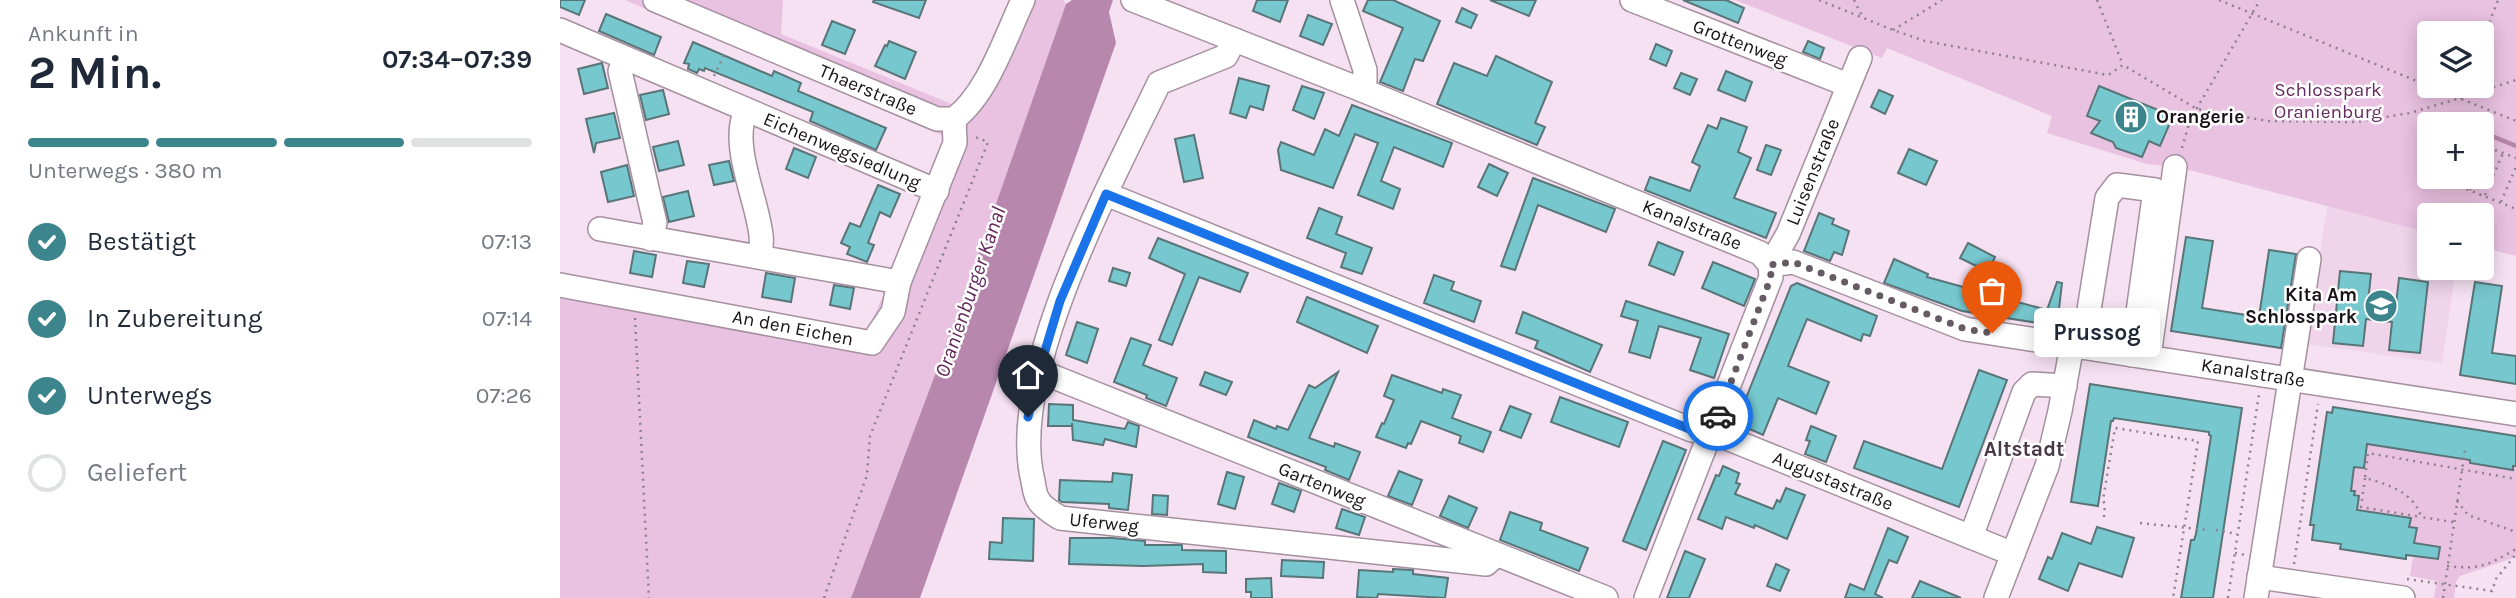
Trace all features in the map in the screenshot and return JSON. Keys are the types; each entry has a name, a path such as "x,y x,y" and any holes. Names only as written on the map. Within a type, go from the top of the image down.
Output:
{"street":[{"name":"Thaerstraße","path":"655,0 937,119 954,120"},
{"path":"954,120 969,108 984,83 1023,0"},
{"name":"Kanalstraße","path":"1133,0 1362,90 1760,253 1770,265 1793,262 1965,329 2516,414"},
{"path":"1342,0 1365,70 1362,90"},
{"name":"Grottenweg","path":"1632,0 1848,85"},
{"name":"Eichenwegsiedlung","path":"560,30 937,191"},
{"name":"Uferweg","path":"1234,40 1226,56 1159,83 1106,194 1060,301 1028,417 1028,461 1038,501 1060,518 1486,564 1496,555"},
{"name":"Luisenstraße","path":"1646,598 1771,277 1770,265 1788,234 1860,58"},
{"path":"625,59 620,71 654,223 652,239"},
{"name":"Eichenwegsiedlung","path":"746,111 740,124 743,156 762,237 760,257"},
{"name":"An den Eichen","path":"560,285 872,342 893,312 900,282 955,144 954,120"},
{"path":"2141,356 2175,167"},
{"path":"1996,598 2047,466 2077,346 2107,198 2117,185 2155,190 2141,356"},
{"name":"Augustastraße","path":"1106,194 1692,430 1712,432 2013,554"},
{"path":"600,229 900,282"},
{"path":"2309,260 2259,578 2293,572 2403,588"},
{"name":"Gartenweg","path":"1039,371 1606,598"},
{"path":"1971,537 2024,392 2032,384 2065,386"}],"path":[{"path":"1819,0 1925,41 2108,75 2123,65"},
{"path":"1854,0 1862,18"},
{"path":"1893,30 1942,0"},
{"path":"2097,0 2123,65 2197,109 2268,121 2356,122 2410,113 2460,98 2516,121"},
{"path":"2220,0 2417,81"},
{"path":"2175,167 2190,120 2260,0"},
{"path":"2490,21 2498,0"},
{"path":"707,92 733,33"},
{"path":"2494,87 2516,80"},
{"path":"824,598 867,475 870,436 988,142"},
{"path":"2494,149 2516,158"},
{"path":"2485,197 2503,153"},
{"path":"2501,203 2516,167"},
{"path":"2465,189 2516,209"},
{"path":"634,298 649,598"},
{"path":"2228,598 2262,374"},
{"path":"2235,553 2259,578 2293,572 2321,384"},
{"path":"2104,517 2103,500 2115,428 2197,441 2173,598"},
{"path":"2443,598 2465,450"},
{"path":"2453,522 2361,507 2368,453 2516,479"},
{"path":"2365,478 2407,495 2419,508 2421,517"},
{"path":"2457,501 2468,516 2516,532"},
{"path":"2140,523 2208,530"},
{"path":"2216,530 2238,534"},
{"path":"2447,566 2471,569 2516,549"},
{"path":"2403,588 2444,584 2492,591 2496,579 2516,554"}],"shaded area":[{"name":"Kita Am Schlosspark","path":"2327,206 2417,230 2417,280 2454,280 2442,363 2306,344"}],"green space":[{"path":"625,0 783,0 781,34 969,111 1015,0 1063,0 1066,4 950,335 851,598 560,598 560,276 866,333 955,141"},
{"name":"Schlosspark Oranienburg","path":"1735,0 2516,0 2516,256 2494,250 2494,203 2417,203 2417,230 2182,168 2147,164 2047,133 2052,116 1887,48 1882,58"},
{"path":"2358,440 2376,446 2470,459 2470,463 2478,464 2479,461 2513,469 2513,466 2516,466 2516,557 2460,576 2456,582 2454,598 2434,598 2437,581 2410,576 2417,529 2409,527 2411,518 2377,513 2377,518 2361,519 2349,499 2358,501 2359,496 2351,491"}],"water":[{"name":"Oranienburger Kanal","path":"1072,0 1113,0 1109,12 1116,43 920,598 851,598 950,335 1066,4"}],"building":[{"path":"560,0 585,0 579,15 560,7"},
{"path":"926,0 919,18 873,2"},
{"path":"1257,0 1288,0 1280,22 1253,11"},
{"path":"1368,0 1393,0 1440,21 1423,61 1415,59 1403,91 1380,82 1403,28 1363,11"},
{"path":"1490,0 1536,0 1529,16"},
{"path":"1683,0 1726,0 1744,8 1738,23"},
{"path":"1462,8 1477,15 1471,28 1456,22"},
{"path":"606,14 661,37 654,55 599,31"},
{"path":"1308,15 1332,24 1323,45 1300,36"},
{"path":"832,21 855,30 845,54 822,45"},
{"path":"889,41 916,52 905,79 875,66"},
{"path":"1808,41 1824,48 1820,59 1803,52"},
{"path":"693,42 772,76 774,71 801,83 798,91 886,128 876,150 810,121 813,112 705,68 704,71 699,69 697,73 688,69 689,64 684,63"},
{"path":"1656,44 1672,51 1666,66 1650,59"},
{"path":"1496,56 1552,82 1535,123 1545,127 1537,145 1437,104 1454,63 1487,76"},
{"path":"602,63 608,88 584,94 578,69"},
{"path":"1726,71 1752,82 1745,101 1718,90"},
{"path":"1681,73 1697,79 1690,95 1674,88"},
{"path":"1239,78 1269,86 1263,110 1250,106 1246,118 1230,113"},
{"path":"1302,86 1324,93 1314,119 1293,110"},
{"name":"Orangerie","path":"2099,86 2173,116 2160,146 2149,141 2142,157 2116,148 2113,142 2091,133 2100,121 2087,116"},
{"path":"663,90 669,114 646,120 640,95"},
{"path":"1879,90 1893,96 1885,114 1871,107"},
{"path":"1352,105 1452,143 1443,167 1394,147 1381,181 1400,189 1393,209 1358,195 1378,143 1355,134 1333,188 1281,170 1278,150 1281,142 1314,155 1325,129 1339,136"},
{"path":"614,113 620,138 596,143 594,153 586,119"},
{"path":"1721,118 1747,127 1738,152 1751,158 1734,198 1776,213 1766,238 1645,190 1650,177 1690,191 1700,166 1692,162 1708,125 1717,129"},
{"path":"1194,135 1203,178 1184,182 1175,139"},
{"path":"678,141 684,165 659,171 653,147"},
{"path":"1766,145 1781,150 1771,175 1757,170"},
{"path":"794,148 816,157 808,178 786,169"},
{"path":"1909,149 1937,161 1926,185 1898,173"},
{"path":"729,161 734,181 714,185 709,165"},
{"path":"1489,164 1508,173 1497,196 1478,187"},
{"path":"627,165 634,196 608,202 601,172"},
{"path":"1533,178 1615,209 1606,232 1538,205 1515,270 1501,266"},
{"path":"878,185 900,194 890,217 880,212 868,243 874,245 867,262 847,254 850,247 841,243 850,223 860,227"},
{"path":"688,191 694,216 669,222 663,197"},
{"path":"1319,208 1342,217 1336,234 1372,248 1362,274 1341,267 1346,253 1307,238"},
{"path":"1819,213 1834,219 1832,224 1849,231 1842,255 1834,252 1830,261 1804,251"},
{"path":"2186,237 2213,241 2202,308 2259,317 2269,250 2296,254 2281,348 2171,331"},
{"path":"1158,238 1248,273 1240,292 1199,277 1172,345 1159,340 1185,274 1149,258"},
{"path":"1658,242 1683,252 1674,275 1649,265"},
{"path":"1968,243 1995,257 1988,272 1960,258"},
{"path":"634,251 656,255 652,277 630,273"},
{"path":"1894,259 1928,274 1927,277 2047,310 2057,282 2062,283 2057,326 1962,311 1884,283"},
{"path":"687,261 709,264 704,287 683,283"},
{"path":"1713,262 1755,279 1744,306 1702,288"},
{"path":"1113,268 1130,273 1126,286 1109,281"},
{"path":"2340,271 2371,274 2368,302 2396,305 2399,278 2428,282 2420,353 2389,350 2392,322 2366,319 2363,346 2333,343"},
{"path":"766,273 795,278 791,302 762,297"},
{"path":"1434,275 1454,282 1451,290 1481,301 1474,322 1424,303"},
{"path":"2475,282 2502,286 2492,353 2516,356 2516,384 2460,375"},
{"path":"1797,283 1877,316 1870,336 1863,334 1861,341 1807,319 1788,366 1829,382 1816,414 1778,398 1763,435 1736,423 1791,286"},
{"path":"834,285 854,288 850,309 830,305"},
{"path":"1307,297 1378,326 1367,353 1297,322"},
{"path":"1626,301 1729,334 1714,378 1690,370 1701,338 1659,326 1650,358 1629,352 1638,321 1621,316"},
{"path":"1523,312 1602,345 1590,372 1535,348 1538,341 1516,333"},
{"path":"1077,322 1098,329 1087,363 1066,355"},
{"path":"1131,338 1151,345 1143,365 1177,378 1166,406 1114,382"},
{"path":"1979,370 2007,380 1959,507 1854,468 1864,441 1942,469"},
{"path":"1205,372 1232,382 1226,395 1200,385"},
{"path":"1338,372 1309,438 1360,452 1349,480 1325,470 1326,467 1248,437 1254,420 1276,429 1277,426 1288,430 1309,385 1315,388"},
{"path":"1392,375 1442,393 1443,389 1461,395 1452,418 1491,432 1483,452 1459,443 1461,436 1421,421 1411,444 1408,443 1406,448 1376,437 1394,400 1384,396"},
{"path":"2090,384 2242,408 2213,598 2181,598 2191,540 2194,540 2196,534 2211,436 2209,432 2114,418 2111,421 2098,506 2071,502"},
{"path":"1560,397 1628,422 1619,447 1551,422"},
{"path":"1049,404 1073,405 1073,420 1125,429 1128,422 1139,426 1136,447 1105,439 1103,445 1073,440 1072,423 1072,426 1048,426"},
{"path":"1510,406 1531,414 1521,438 1500,430"},
{"path":"2333,407 2516,436 2516,466 2513,466 2513,470 2470,463 2470,460 2367,444 2364,468 2354,467 2351,491 2355,491 2354,495 2359,496 2357,510 2411,518 2409,527 2417,528 2414,543 2440,547 2438,559 2406,555 2406,559 2340,549 2341,544 2312,540 2314,525 2310,525 2327,412 2332,413"},
{"path":"1811,426 1836,436 1826,462 1805,454 1810,441 1806,440"},
{"path":"1663,441 1686,450 1646,550 1623,541"},
{"path":"1723,466 1739,473 1736,483 1740,484 1735,494 1773,509 1777,500 1780,502 1786,488 1805,495 1787,539 1755,525 1754,528 1726,517 1722,529 1698,519 1716,475 1719,476"},
{"path":"1399,471 1422,480 1412,505 1388,496"},
{"path":"1227,472 1244,477 1235,509 1218,504"},
{"path":"1113,473 1132,475 1128,510 1109,508 1109,504 1059,500 1060,480 1112,482"},
{"path":"1279,483 1301,491 1294,512 1272,504"},
{"path":"1153,495 1168,496 1167,515 1152,514"},
{"path":"1449,496 1477,508 1468,528 1440,516"},
{"path":"1342,509 1365,517 1359,535 1336,528"},
{"path":"1510,512 1542,523 1540,530 1588,548 1579,571 1500,540"},
{"path":"1003,518 1034,519 1033,561 989,559 990,542 1002,543"},
{"path":"2097,527 2134,538 2122,577 2079,563 2068,591 2039,579 2048,557 2052,559 2062,533 2091,544"},
{"path":"1888,528 1908,537 1897,563 1889,560 1875,594 1883,598 1845,598 1850,584 1864,590"},
{"path":"1070,538 1112,538 1145,541 1145,545 1182,545 1182,550 1226,551 1226,573 1203,572 1203,564 1069,564"},
{"path":"1685,551 1705,559 1689,598 1667,598"},
{"path":"1282,560 1324,562 1323,578 1281,576"},
{"path":"1776,564 1789,570 1780,591 1767,586"},
{"path":"1393,569 1413,570 1413,574 1448,578 1445,598 1378,594 1377,598 1357,597 1359,570 1393,572"},
{"path":"1271,578 1272,598 1251,598 1251,592 1246,592 1246,579"},
{"path":"1920,581 1961,598 1912,598"}],"waterway":[{"path":"2494,137 2516,146"}],"way so far":[{"path":"1718,416 1771,277 1770,265 1793,262 1965,329 1992,333"}],"place":[{"name":"Orangerie","path":"2131,117"},
{"name":"Kita Am Schlosspark","path":"2381,306"},
{"name":"Prussog","path":"1992,333"}],"district":[{"name":"Altstadt","path":"2024,449"}],"route":[{"path":"1028,417 1060,301 1106,194 1692,430 1712,432 1718,416"}]}
